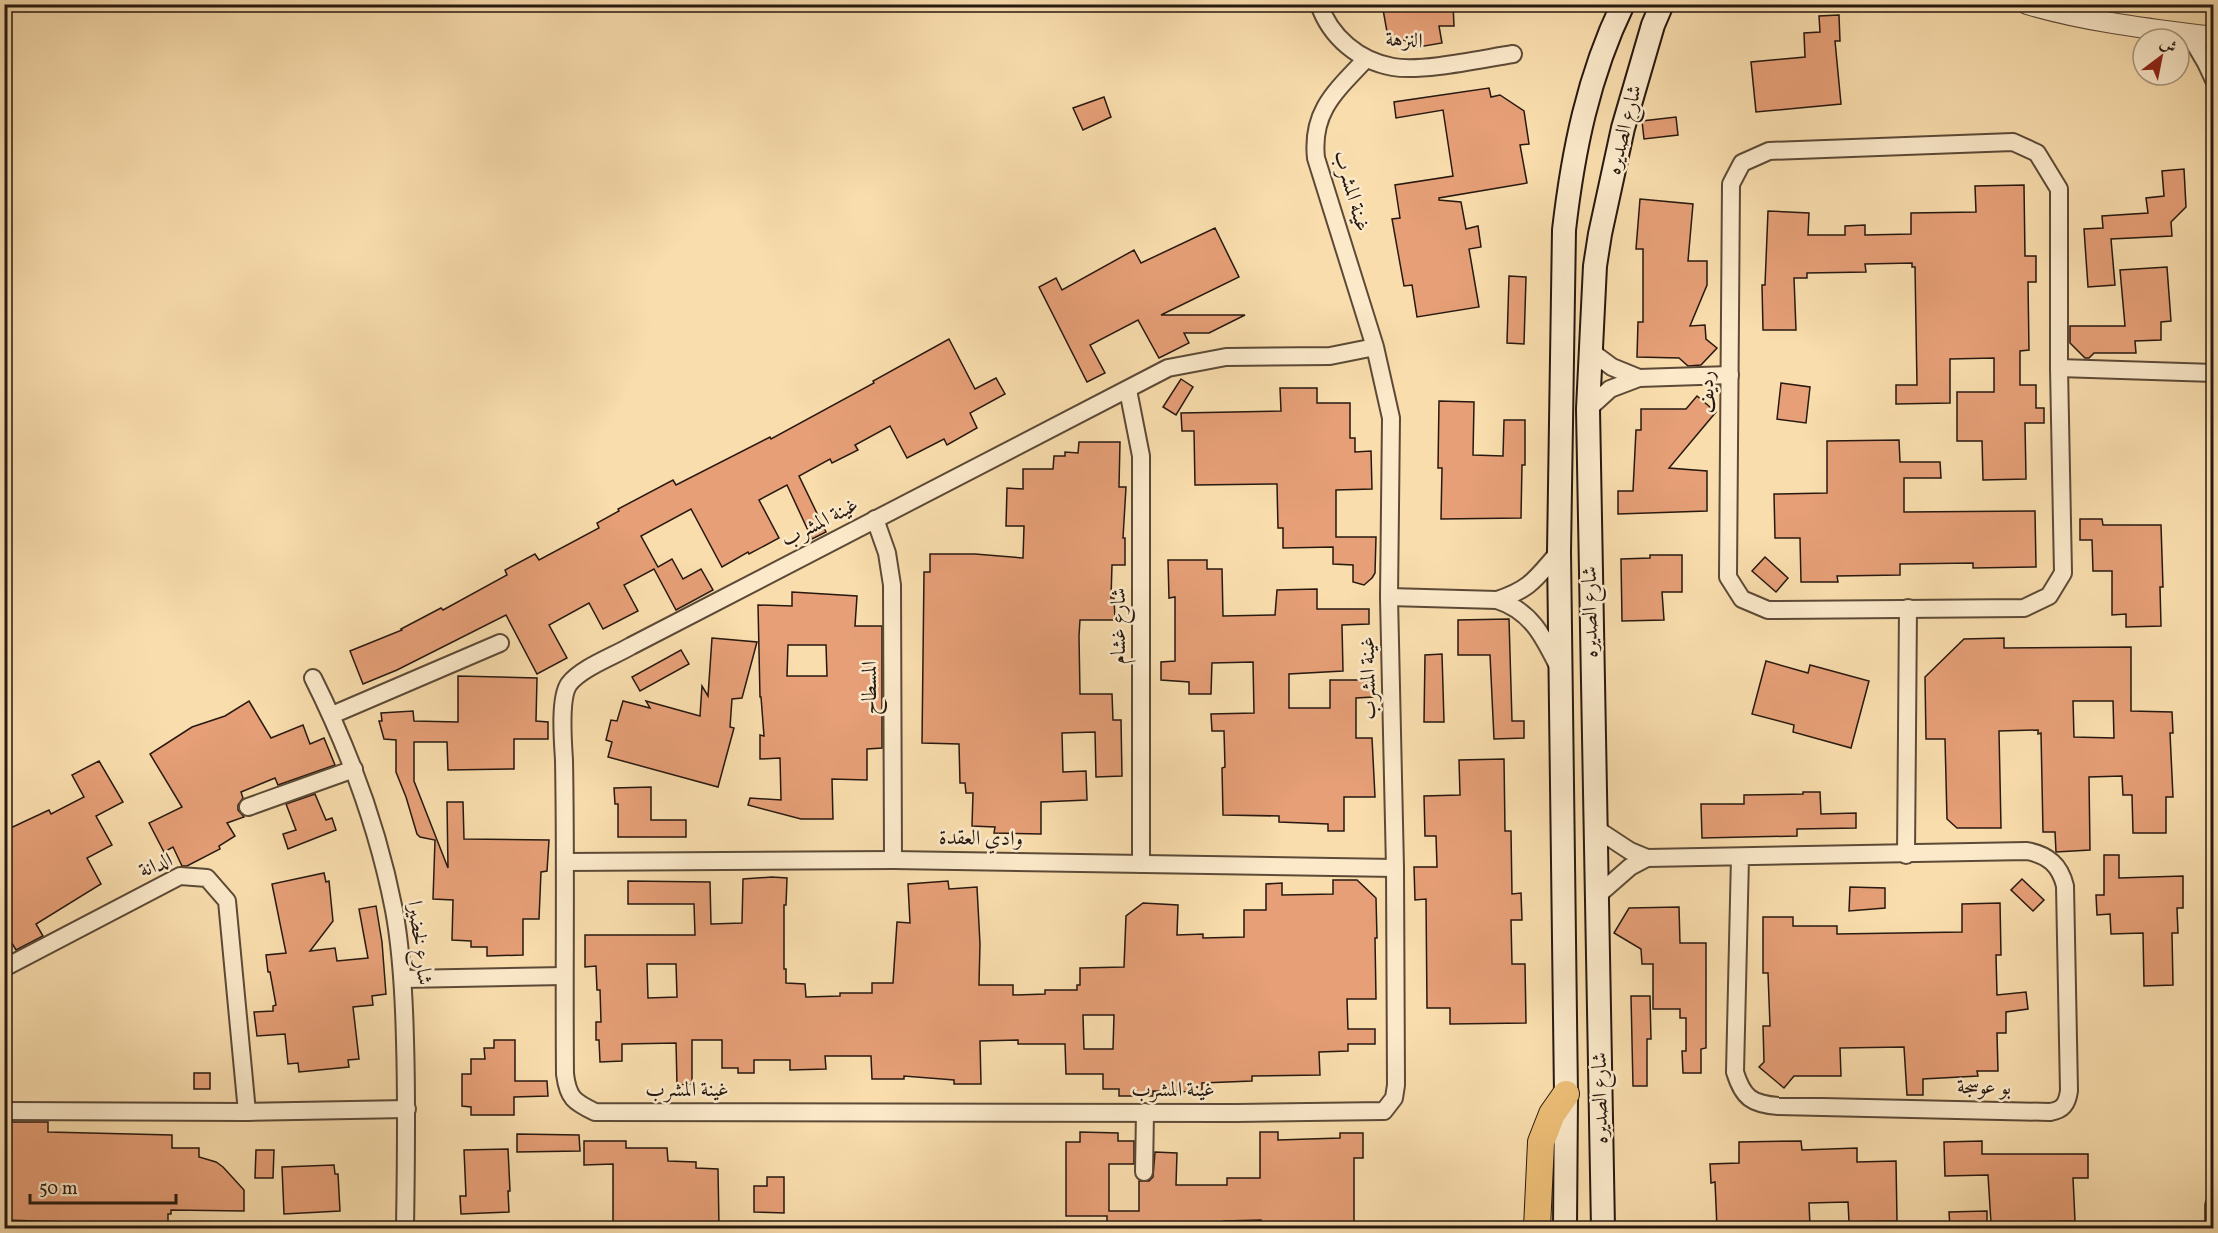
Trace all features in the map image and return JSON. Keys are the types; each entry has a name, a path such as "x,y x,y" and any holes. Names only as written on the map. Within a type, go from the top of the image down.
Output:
{"main road":[{"name":"شارع الصديره","path":"1565,1228 1566,1094 1559,552 1564,230 1579,130 1592,81 1609,33 1623,4"},
{"name":"شارع الصديره","path":"1603,1228 1588,409 1589,350 1595,266 1600,234 1623,128 1653,25 1662,4"},
{"path":"1537,1228 1541,1142 1552,1114 1566,1094"}],"street":[{"name":"النزهة","path":"1319,4 1323,17 1341,41 1366,59 1394,67 1424,67 1513,54"},
{"path":"2027,4 2056,13 2144,27"},
{"path":"2191,34 2214,37"},
{"path":"2191,39 2214,80"},
{"name":"غينة المشرب","path":"1366,59 1325,106 1317,122 1314,140 1316,158 1375,347 1391,418 1389,597 1395,868 1396,1085 1394,1098 1384,1111 595,1112 579,1104 567,1090 564,976 566,862 563,742 565,693 570,684 594,666 1168,368 1226,357 1330,356 1375,347"},
{"name":"رديف","path":"2013,142 2037,153 2059,189 2059,368 2064,573 2049,596 2024,608 1768,609 1742,599 1728,577 1730,375 1731,184 1742,163 1769,151 2013,142"},
{"path":"1589,350 1612,368 1639,378"},
{"path":"2059,368 2214,373"},
{"path":"1588,409 1610,389 1639,378 1730,375"},
{"name":"شارع غشام","path":"1128,390 1141,456 1142,864"},
{"name":"المسطاح","path":"875,519 887,554 892,585 893,860"},
{"path":"1389,597 1497,600 1516,594 1530,586 1559,552"},
{"path":"1497,600 1518,609 1534,623 1560,669"},
{"path":"1906,855 1908,608"},
{"path":"332,715 500,643"},
{"name":"شارع لخضيرا","path":"313,678 332,715 354,769 377,839 394,911 403,979 407,1109 405,1228"},
{"path":"248,807 354,769"},
{"name":"بو عوسجة","path":"1595,828 1630,851 1647,858 2027,851 2038,853 2053,861 2062,873 2065,886 2069,1091 2064,1106 2058,1111 1778,1106 1763,1105 1750,1099 1740,1087 1735,1072 1740,857"},
{"path":"1598,895 1630,867 1647,858"},
{"name":"وادي العقدة","path":"566,862 893,860 1395,868"},
{"name":"الدانة","path":"4,968 180,876 207,878 227,901 247,1112"},
{"path":"403,979 564,976"},
{"path":"4,1111 247,1112 407,1109"},
{"path":"1144,1172 1145,1112"},
{"path":"2214,1205 2214,1223"}],"building":[{"path":"1382,4 1453,4 1454,26 1439,26 1442,43 1407,49 1406,40 1389,43"},
{"path":"1839,15 1840,41 1835,41 1841,104 1756,112 1751,62 1805,57 1804,33 1820,32 1819,16"},
{"path":"1489,88 1491,97 1500,95 1524,111 1529,144 1520,145 1527,183 1439,198 1439,200 1461,202 1466,229 1478,226 1481,247 1469,249 1479,307 1417,317 1412,285 1404,286 1392,219 1400,218 1395,185 1453,176 1443,110 1396,118 1394,102"},
{"path":"1104,97 1111,117 1083,130 1073,108"},
{"path":"1676,117 1678,135 1644,139 1642,121"},
{"path":"2184,169 2186,207 2171,222 2172,236 2111,239 2115,285 2088,287 2084,229 2103,228 2102,216 2148,213 2146,198 2164,196 2162,171"},
{"path":"2024,185 2025,256 2036,256 2036,282 2028,282 2029,350 2020,351 2020,385 2036,385 2036,408 2044,408 2044,423 2025,423 2026,479 1983,480 1982,441 1957,441 1957,392 1994,392 1994,358 1950,359 1950,403 1896,404 1896,385 1917,385 1915,267 1912,267 1912,263 1865,264 1866,272 1807,273 1807,278 1794,278 1796,330 1763,330 1762,285 1765,285 1768,211 1809,213 1808,235 1845,235 1845,226 1865,225 1865,235 1911,234 1911,213 1976,212 1975,186"},
{"path":"1640,199 1693,204 1688,261 1707,261 1707,285 1690,326 1705,325 1706,339 1717,348 1701,365 1688,366 1679,358 1637,357 1638,322 1643,322 1643,249 1636,249"},
{"path":"1215,228 1239,277 1161,315 1245,315 1209,333 1184,333 1189,343 1159,358 1138,320 1090,345 1105,373 1087,382 1039,287 1056,278 1062,290 1134,250 1141,263"},
{"path":"2167,267 2171,321 2161,322 2161,340 2135,341 2136,353 2094,353 2089,358 2085,358 2070,343 2070,326 2125,326 2120,270"},
{"path":"1509,276 1526,277 1524,344 1507,343"},
{"path":"949,339 975,389 996,378 1005,394 970,413 977,428 947,445 944,439 907,458 890,426 855,445 858,450 832,463 830,459 799,476 826,532 812,539 787,485 759,500 779,538 722,567 691,509 641,536 658,567 672,559 683,579 701,569 713,590 676,610 654,569 624,585 638,611 603,629 589,603 549,625 567,658 537,674 506,615 397,670 363,684 350,651 402,630 441,608 443,610 507,575 505,570 535,554 539,560 599,528 597,523 619,511 618,509 673,480 676,485 770,437 771,439"},
{"path":"1181,379 1193,387 1176,415 1163,407"},
{"path":"1781,383 1810,387 1806,423 1777,419"},
{"path":"1280,388 1317,388 1317,403 1350,403 1350,438 1355,438 1355,452 1371,451 1372,489 1336,490 1336,537 1376,537 1375,573 1364,585 1353,582 1353,565 1333,564 1333,547 1283,548 1283,528 1278,528 1277,484 1195,485 1194,431 1182,431 1181,413 1281,411"},
{"path":"1697,396 1716,412 1669,468 1707,471 1707,511 1618,514 1618,491 1633,491 1636,430 1641,430 1641,409 1686,409"},
{"path":"1439,401 1474,402 1473,455 1503,456 1504,420 1525,420 1525,465 1522,465 1521,518 1441,519 1442,468 1438,468"},
{"path":"1899,440 1900,462 1940,462 1941,478 1904,478 1904,512 2035,511 2036,567 1973,568 1973,563 1900,564 1900,575 1837,576 1838,582 1801,582 1800,538 1775,538 1774,494 1827,493 1827,441"},
{"path":"1079,442 1120,442 1119,487 1126,487 1123,538 1125,538 1125,565 1112,565 1111,598 1114,598 1115,620 1080,620 1079,636 1080,694 1112,694 1113,720 1121,720 1122,776 1096,777 1095,732 1062,733 1063,772 1086,771 1087,800 1041,802 1041,834 994,833 995,827 972,826 973,793 966,793 965,783 960,783 959,744 922,743 924,572 930,572 930,554 975,554 1023,558 1024,526 1006,526 1007,488 1023,489 1023,469 1053,469 1054,456 1065,456 1065,452 1078,453"},
{"path":"2080,519 2102,519 2103,525 2161,525 2163,587 2160,587 2161,626 2126,627 2126,614 2112,615 2112,571 2093,571 2092,540 2080,540"},
{"path":"1650,555 1682,555 1682,592 1662,592 1664,620 1622,621 1621,559 1650,558"},
{"path":"1765,557 1788,578 1776,592 1752,571"},
{"path":"1168,560 1207,560 1207,569 1222,569 1223,616 1275,615 1277,590 1317,589 1317,609 1369,609 1369,624 1342,625 1343,671 1289,674 1289,708 1330,708 1330,680 1373,680 1373,697 1356,698 1356,738 1372,738 1375,797 1344,797 1344,831 1328,831 1328,824 1279,822 1279,816 1223,815 1224,731 1212,731 1211,714 1254,713 1253,662 1212,663 1211,694 1189,694 1189,682 1161,680 1161,662 1175,661 1175,597 1169,598"},
{"path":"792,592 857,596 855,626 882,626 882,748 867,749 867,780 832,779 833,819 801,819 748,805 750,798 781,800 780,758 760,759 760,735 764,736 760,697 758,605 792,606","holes":["788,645 826,645 827,676 787,676"]},
{"path":"1509,619 1512,721 1524,721 1524,738 1494,739 1490,655 1458,655 1458,620"},
{"path":"712,638 757,642 742,698 732,699 730,727 734,728 718,787 608,757 612,742 606,740 611,720 617,721 623,701 650,708 646,701 700,716 702,686 708,696"},
{"path":"2004,638 2004,648 2131,647 2131,711 2172,712 2173,733 2170,733 2173,797 2166,797 2166,833 2133,833 2132,795 2123,795 2122,776 2089,777 2090,850 2056,852 2055,832 2043,832 2041,733 2038,734 2038,730 1999,731 2001,828 1957,828 1947,819 1945,739 1926,739 1925,677 1964,639","holes":["2073,701 2113,701 2114,738 2074,737"]},
{"path":"681,650 689,664 640,691 632,677"},
{"path":"1442,654 1444,722 1424,722 1425,655"},
{"path":"1766,661 1808,673 1810,665 1869,681 1851,748 1793,732 1794,725 1752,714"},
{"path":"458,676 537,678 536,721 548,722 548,739 514,739 514,769 448,770 447,742 414,742 414,781 448,868 447,802 463,802 464,839 549,840 547,871 541,872 539,919 523,919 523,955 487,956 487,947 471,947 471,941 452,940 453,900 433,899 435,840 420,837 417,834 396,772 396,740 384,739 379,721 382,721 381,713 413,711 414,721 458,722"},
{"path":"249,701 271,738 303,725 310,744 324,738 335,765 278,785 275,778 241,792 243,798 238,805 238,810 244,817 227,823 235,836 219,846 220,849 187,866 182,866 173,847 164,852 149,823 182,807 150,754 192,727 225,716"},
{"path":"1504,759 1505,831 1511,831 1512,894 1521,893 1522,920 1511,920 1512,964 1525,964 1526,1023 1450,1024 1450,1008 1427,1008 1426,899 1415,900 1414,867 1437,867 1436,836 1425,836 1424,796 1460,795 1459,760"},
{"path":"99,761 123,802 96,816 112,845 87,858 101,884 36,924 43,936 16,950 4,930 4,831 49,810 51,814 84,797 72,775"},
{"path":"651,787 651,820 686,820 686,837 618,837 618,804 615,804 614,788"},
{"path":"1803,792 1820,792 1821,814 1856,813 1856,828 1797,829 1797,836 1702,838 1701,804 1744,804 1744,795 1803,794"},
{"path":"315,794 326,820 332,818 336,830 288,849 283,834 296,830 286,804"},
{"path":"2104,855 2119,855 2119,878 2183,876 2183,908 2177,908 2178,933 2172,933 2173,985 2144,986 2143,933 2111,934 2110,914 2097,915 2096,895 2104,895"},
{"path":"324,873 326,882 329,881 333,921 310,951 335,948 337,961 368,958 359,909 376,906 382,942 386,994 372,996 373,1005 353,1007 359,1059 348,1060 349,1067 299,1072 298,1063 288,1064 285,1034 257,1036 254,1012 273,1011 273,1006 276,1005 266,955 286,953 272,884"},
{"path":"787,878 786,905 784,905 786,983 805,984 806,997 840,996 840,993 872,993 872,983 893,983 897,922 910,923 908,884 948,881 949,889 977,887 980,944 979,985 1013,985 1013,995 1045,994 1045,990 1077,990 1077,985 1080,985 1080,968 1124,967 1126,916 1143,903 1178,905 1177,935 1203,934 1203,938 1244,937 1244,910 1266,910 1266,884 1282,883 1282,895 1333,894 1333,880 1357,880 1376,898 1376,999 1347,999 1348,1029 1375,1029 1375,1044 1348,1044 1348,1051 1319,1052 1320,1075 1252,1076 1252,1081 1202,1083 1202,1092 1153,1091 1153,1096 1119,1096 1119,1089 1103,1089 1103,1074 1066,1074 1065,1044 1018,1044 1018,1040 980,1041 981,1084 954,1084 954,1080 904,1076 904,1079 872,1079 871,1056 825,1056 826,1069 790,1070 790,1060 754,1060 754,1073 738,1073 738,1068 722,1068 722,1040 692,1040 692,1084 677,1085 676,1043 622,1044 622,1061 600,1062 596,1022 601,1022 600,990 597,990 596,966 585,967 585,935 695,935 694,904 628,904 628,881 710,882 711,924 742,923 743,879","holes":["647,964 676,964 677,997 648,998","1083,1015 1114,1015 1113,1049 1084,1049"]},
{"path":"2022,879 2044,900 2033,911 2011,890"},
{"path":"1850,887 1885,888 1885,908 1849,911"},
{"path":"2000,903 2001,955 1996,955 1997,995 2026,992 2028,1009 2006,1012 2006,1033 1997,1033 1998,1071 1977,1071 1978,1076 1923,1079 1923,1095 1907,1095 1904,1047 1840,1048 1841,1076 1794,1076 1784,1088 1759,1067 1764,1062 1763,1026 1770,1026 1768,973 1763,973 1763,917 1793,917 1793,926 1837,926 1837,934 1962,932 1962,904"},
{"path":"1679,907 1680,943 1706,943 1706,1048 1701,1049 1701,1073 1683,1073 1682,1051 1686,1051 1686,1018 1680,1018 1680,1009 1653,1009 1653,964 1642,964 1641,949 1614,933 1629,908"},
{"path":"1631,996 1650,996 1651,1039 1647,1039 1647,1086 1633,1086"},
{"path":"494,1040 515,1040 515,1081 547,1081 548,1096 514,1097 514,1115 471,1115 471,1107 462,1106 462,1074 471,1074 471,1059 485,1059 484,1048 494,1048"},
{"path":"194,1073 210,1073 210,1089 194,1089"},
{"path":"4,1122 48,1122 48,1132 172,1135 172,1148 199,1148 199,1157 216,1162 223,1167 244,1190 244,1211 171,1210 171,1214 168,1214 168,1227 88,1226 88,1228 71,1228 71,1222 4,1220"},
{"path":"1080,1132 1118,1133 1118,1141 1134,1141 1134,1164 1109,1164 1109,1211 1139,1211 1139,1181 1149,1181 1153,1177 1155,1152 1177,1153 1176,1185 1227,1185 1227,1178 1260,1178 1260,1132 1278,1132 1278,1140 1340,1138 1340,1133 1363,1133 1363,1158 1354,1158 1354,1223 1316,1224 1316,1228 1261,1228 1261,1220 1224,1221 1224,1226 1158,1225 1158,1228 1107,1228 1107,1216 1066,1216 1066,1142 1080,1142"},
{"path":"517,1134 579,1135 580,1151 517,1152"},
{"path":"584,1141 626,1141 626,1148 667,1148 668,1161 696,1162 696,1168 718,1169 719,1227 613,1228 613,1164 584,1165"},
{"path":"1801,1141 1802,1150 1857,1148 1857,1162 1896,1161 1897,1221 1849,1222 1848,1202 1809,1203 1810,1225 1798,1225 1798,1228 1717,1228 1715,1182 1711,1183 1710,1164 1739,1163 1739,1142"},
{"path":"1982,1141 1982,1154 2088,1154 2088,1178 2073,1178 2075,1221 1991,1223 1988,1175 1945,1176 1944,1142"},
{"path":"508,1149 509,1212 461,1214 460,1196 466,1196 464,1150"},
{"path":"256,1150 274,1150 273,1178 255,1178"},
{"path":"334,1165 335,1174 338,1174 340,1211 284,1214 282,1167"},
{"path":"767,1177 784,1177 784,1213 754,1212 754,1186 767,1186"},
{"path":"1987,1211 1987,1228 1950,1228 1949,1212"}]}
